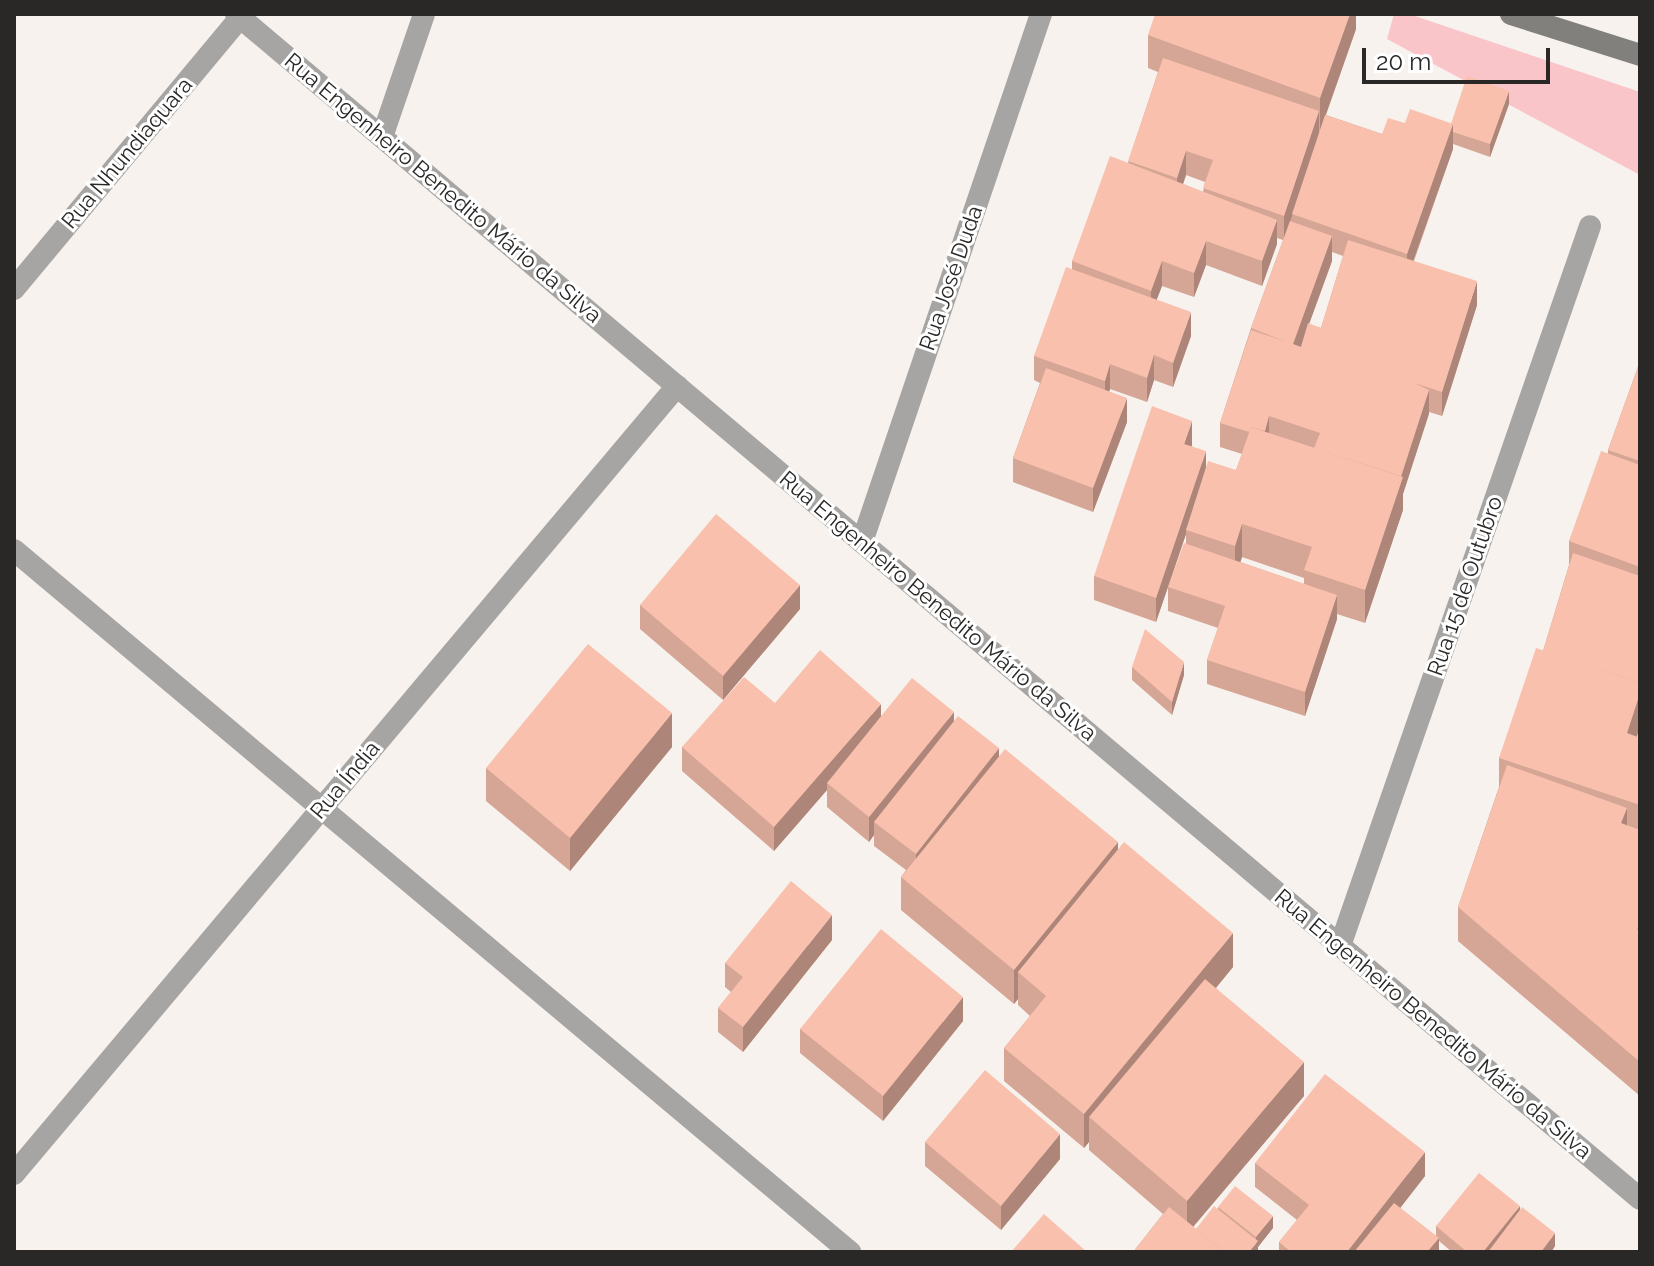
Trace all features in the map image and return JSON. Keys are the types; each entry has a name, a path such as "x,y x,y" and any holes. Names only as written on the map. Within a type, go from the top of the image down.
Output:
{"main road":[{"path":"1511,14 1640,55"}],"street":[{"path":"382,137 424,14"},
{"name":"Rua José Duda","path":"862,542 1041,14"},
{"name":"Rua Engenheiro Benedito Mário da Silva","path":"238,16 1640,1199"},
{"name":"Rua Nhundiaquara","path":"14,289 238,16"},
{"name":"Rua 15 de Outubro","path":"1340,946 1590,226"},
{"name":"Rua Índia","path":"14,1174 677,386"},
{"path":"14,550 850,1252"}],"shaded area":[{"path":"1394,14 1409,14 1640,92 1640,175 1387,39"}],"building":[{"path":"1155,14 1350,14 1320,98 1148,35"},
{"path":"1163,58 1319,111 1284,216 1203,188 1213,160 1186,151 1177,178 1128,161"},
{"path":"1467,76 1509,91 1490,144 1453,132 1451,124"},
{"path":"1410,109 1453,124 1407,254 1292,214 1325,115 1382,134 1388,118 1405,123"},
{"path":"1110,156 1277,220 1262,261 1206,241 1194,273 1162,261 1151,291 1072,261"},
{"path":"1290,221 1332,236 1293,344 1301,347 1308,323 1321,328 1348,240 1477,281 1442,392 1414,383 1429,390 1401,476 1314,448 1320,433 1269,416 1265,431 1251,427 1249,432 1220,423 1251,330 1287,342 1251,328"},
{"path":"1066,267 1191,312 1173,363 1154,355 1147,378 1110,364 1105,381 1034,356"},
{"path":"1640,361 1640,461 1608,450"},
{"path":"1046,368 1127,398 1093,488 1013,458"},
{"path":"1152,406 1192,421 1184,444 1206,451 1156,598 1094,576"},
{"path":"1251,427 1403,477 1365,590 1304,570 1312,547 1242,524 1235,546 1186,530 1208,461 1236,470"},
{"path":"1601,451 1640,465 1640,567 1569,541"},
{"path":"716,514 800,585 723,676 640,605"},
{"path":"1184,543 1337,595 1305,692 1207,660 1225,606 1168,587"},
{"path":"1573,553 1640,576 1640,683 1543,651"},
{"path":"1145,629 1184,662 1172,702 1132,667"},
{"path":"588,644 672,713 570,838 486,768"},
{"path":"1536,648 1640,683 1640,693 1627,733 1640,738 1640,805 1499,758"},
{"path":"820,650 881,704 774,827 682,747 744,677 775,703"},
{"path":"912,678 954,712 869,817 827,783"},
{"path":"958,716 999,748 916,854 874,822"},
{"path":"1005,749 1118,842 1014,970 901,877"},
{"path":"1507,765 1627,808 1621,823 1640,830 1640,922 1637,929 1640,930 1640,1062 1458,907"},
{"path":"1124,842 1233,933 1084,1114 1004,1048 1046,996 1018,972"},
{"path":"791,881 832,915 743,1027 718,1008 743,977 725,963"},
{"path":"881,929 963,997 883,1096 800,1029"},
{"path":"1205,979 1304,1062 1187,1201 1089,1117"},
{"path":"985,1070 1060,1134 1001,1206 925,1142"},
{"path":"1325,1074 1425,1152 1347,1252 1291,1252 1279,1242 1309,1205 1255,1163"},
{"path":"1479,1173 1520,1206 1483,1252 1467,1252 1436,1226"},
{"path":"1235,1186 1273,1216 1256,1237 1218,1207"},
{"path":"1394,1203 1439,1238 1427,1252 1354,1252"},
{"path":"1214,1206 1258,1241 1249,1252 1225,1252 1196,1229"},
{"path":"1169,1207 1225,1252 1133,1252"},
{"path":"1522,1207 1555,1233 1541,1252 1488,1252"},
{"path":"1044,1214 1087,1252 1011,1252"}]}
